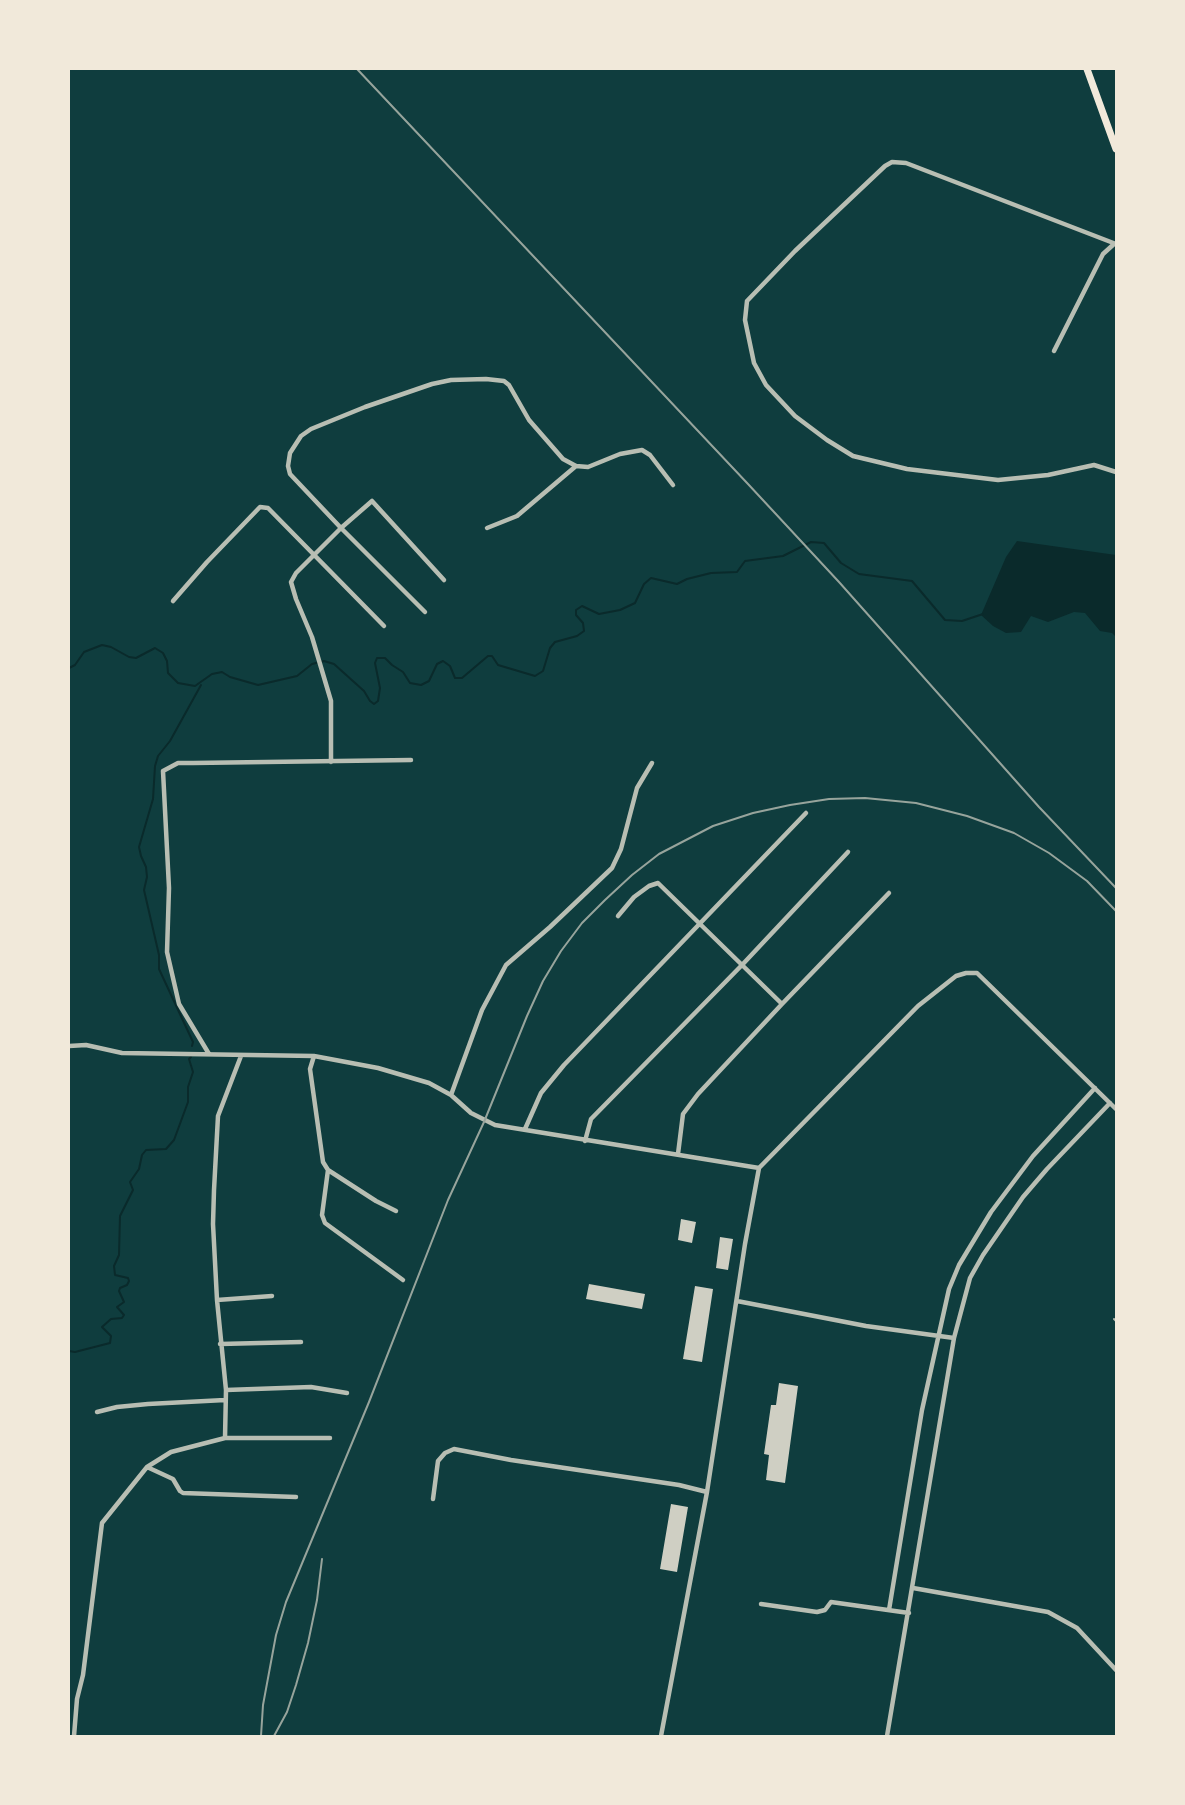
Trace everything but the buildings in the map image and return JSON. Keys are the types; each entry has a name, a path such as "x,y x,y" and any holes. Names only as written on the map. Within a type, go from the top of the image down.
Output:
{"main road":[{"path":"1087,69 1116,149"}],"street":[{"path":"1054,351 1104,254 1115,244 906,163 892,162 885,166 747,300 745,320 754,363 766,385 795,416 853,456 907,469 998,480 1048,475 1094,465 1116,472"},
{"path":"425,612 290,474 288,466 290,453 301,436 311,429 432,384 451,380 504,381 509,385 529,420 563,459 576,466 588,467 620,454 642,450 650,455 673,485"},
{"path":"487,528 517,516 576,466"},
{"path":"331,762 331,701 291,582 296,573 372,501 444,580"},
{"path":"174,601 207,562 260,507 268,508 384,626"},
{"path":"209,1054 179,1004 167,952 169,888 164,771 178,763 411,760"},
{"path":"451,1095 482,1010 506,964 550,927 612,868 621,849 636,788 652,763"},
{"path":"525,1129 541,1093 564,1065 806,813"},
{"path":"585,1141 591,1119 742,965 848,852"},
{"path":"618,916 634,897 649,886 658,883 782,1004"},
{"path":"678,1154 683,1114 698,1094 890,893"},
{"path":"661,1736 707,1492 759,1168 918,1006 956,976 966,973 977,973 1116,1109"},
{"path":"69,1046 86,1045 122,1053 314,1056 378,1068 429,1083 451,1095 484,1122 495,1125 759,1168"},
{"path":"225,1438 226,1390 220,1344 213,1224 218,1116 241,1056"},
{"path":"314,1056 310,1069 323,1162 328,1170 376,1202 396,1211"},
{"path":"889,1610 922,1410 949,1289 959,1265 991,1212 1033,1156 1095,1088"},
{"path":"887,1736 954,1338 970,1278 1023,1197 1110,1103"},
{"path":"328,1170 322,1215 325,1223 403,1280"},
{"path":"217,1300 272,1296"},
{"path":"737,1301 866,1326 954,1338"},
{"path":"220,1344 301,1342"},
{"path":"226,1390 311,1387 347,1393"},
{"path":"97,1412 117,1407 148,1404 225,1400"},
{"path":"74,1736 77,1699 83,1675 102,1523 147,1467 171,1452 225,1438 330,1438"},
{"path":"433,1499 438,1461 445,1452 454,1449 679,1485 707,1492"},
{"path":"147,1467 173,1479 183,1493 296,1497"},
{"path":"913,1588 1048,1612 1077,1628 1116,1670"},
{"path":"761,1604 817,1612 825,1610 831,1602 909,1613"},
{"path":"69,1696 77,1699"}],"water":[{"path":"1017,541 1116,555 1116,637 1112,633 1100,631 1085,613 1074,612 1048,622 1031,616 1021,632 1006,633 993,626 981,615 1006,557"}],"waterway":[{"path":"69,668 75,665 84,652 102,645 136,658 155,648 163,653 167,661 168,673 178,683 195,686 212,674 222,672 230,677 258,685 297,676 312,664 324,661 334,664 364,691 374,704 378,701 380,688 375,663 377,658 385,658 403,672 410,683 421,685 429,681 437,664 443,661 450,666 455,678 462,678 488,656 492,656 498,665 535,676 543,671 550,648 555,642 577,636 584,631 583,623 576,615 576,610 582,606 599,614 620,610 635,603 644,584 651,578 677,584 711,573 737,572 745,561 783,556 811,542 824,543 841,563 859,574 912,581 945,620 962,621 983,614"},
{"path":"192,1046 193,1042 159,969 159,955 144,890 147,877 146,867 139,847 153,799 155,766 158,756 170,741 201,685"},
{"path":"69,1351 75,1352 110,1343 111,1336 102,1327 111,1319 122,1318 124,1315 117,1307 124,1302 119,1291 129,1281 128,1278 115,1275 114,1266 119,1255 120,1216 133,1190 130,1182 139,1169 142,1155 146,1150 166,1149 174,1140 188,1102 188,1087 193,1072 189,1059 191,1057"}],"railway":[{"path":"357,69 839,582 1039,807 1116,888"},
{"path":"261,1736 263,1705 276,1635 286,1602 369,1402 448,1200 484,1122 543,981 561,951 582,923 605,900 659,854 713,826 753,813 790,805 829,799 865,798 916,803 967,816 1014,833 1049,853 1087,881 1116,911"},
{"path":"274,1736 287,1712 308,1643 317,1600 322,1559"}]}
